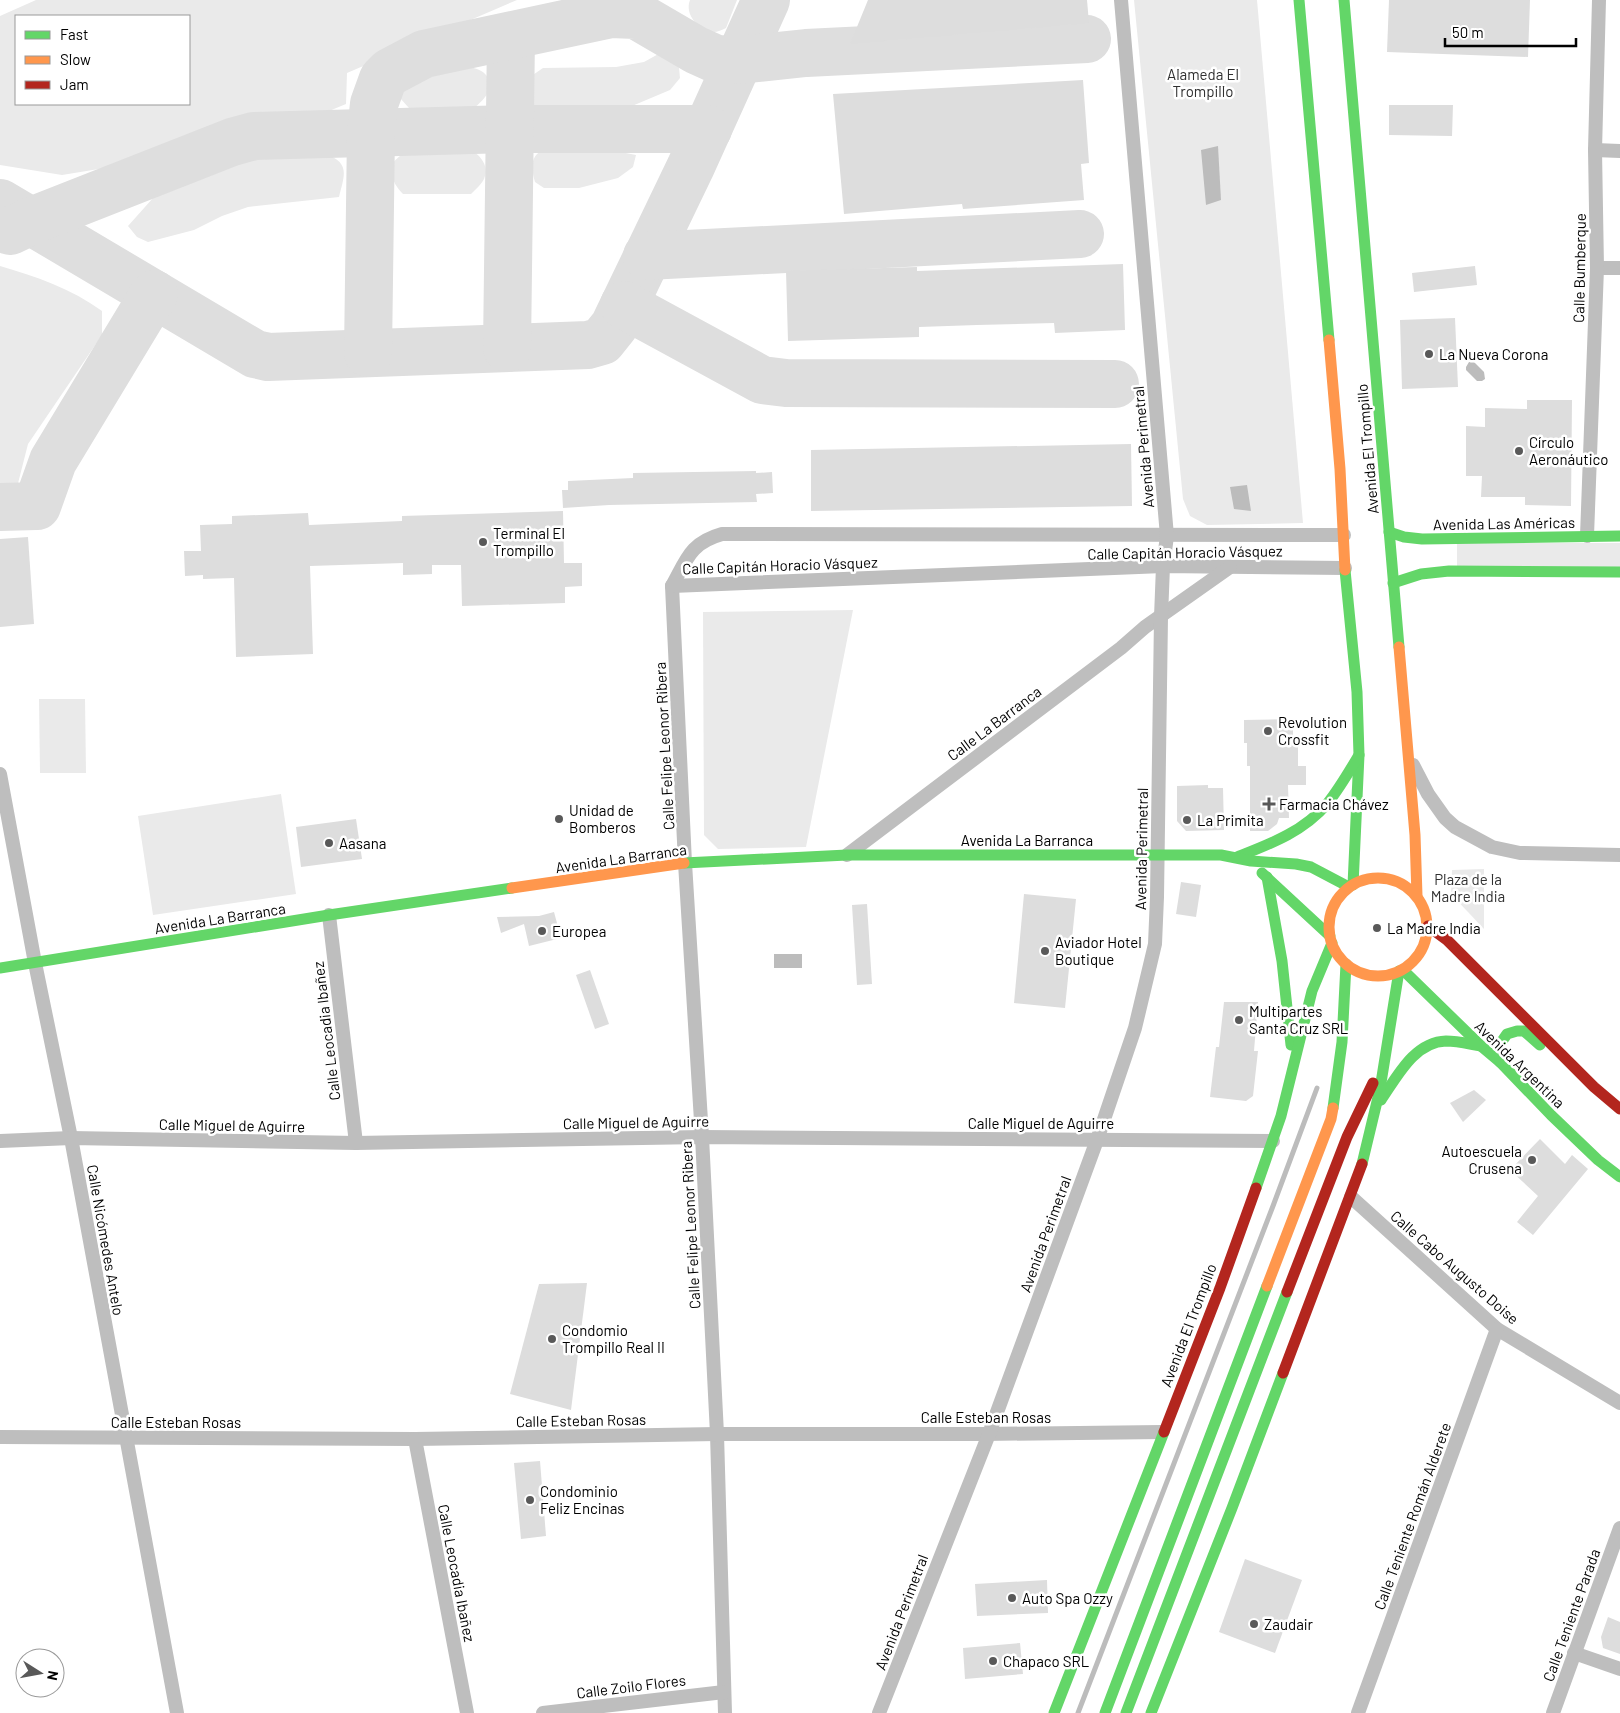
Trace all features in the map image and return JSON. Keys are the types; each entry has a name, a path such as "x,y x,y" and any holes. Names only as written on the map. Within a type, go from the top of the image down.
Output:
{"main road":[{"name":"Avenida El Trompillo","path":"1299,0 1338,450 1345,568 1358,692 1359,755 1351,886"},
{"name":"Avenida El Trompillo","path":"1344,0 1415,835 1417,896"},
{"name":"Avenida Las Américas","path":"1389,532 1404,537 1422,539 1620,536"},
{"path":"1446,547 1451,541 1458,538"},
{"path":"1446,561 1456,571"},
{"path":"1393,583 1424,573 1456,571 1620,572"},
{"path":"1237,856 1297,830 1313,818 1333,796 1359,755"},
{"name":"Avenida La Barranca","path":"0,968 329,915 685,863 847,854 1158,856 1221,854 1237,856 1251,862 1331,939"},
{"name":"Avenida La Barranca","path":"1251,862 1296,864 1311,867 1351,886"},
{"path":"1267,877 1281,946 1288,1003 1292,1070"},
{"path":"1387,878 1409,888 1417,896 1425,910 1428,926 1419,954 1412,963 1401,971 1385,975 1371,975 1358,971 1346,964 1338,954 1331,939 1330,922 1333,909 1340,897 1351,886 1364,880 1387,878"},
{"path":"1428,926 1447,940 1594,1086 1620,1109"},
{"name":"Avenida El Trompillo","path":"1054,1713 1162,1432 1220,1288 1273,1142 1308,1002 1331,939"},
{"path":"1105,1713 1331,1118 1338,1089 1346,964"},
{"path":"1126,1713 1205,1543 1350,1197 1366,1150 1387,1054 1401,971"},
{"name":"Avenida Argentina","path":"1401,971 1500,1062 1598,1160 1620,1177"},
{"path":"1500,1062 1498,1052 1503,1036 1516,1030 1525,1031 1575,1077 1594,1086"},
{"path":"1375,1109 1417,1052 1434,1043 1450,1041 1481,1046"},
{"path":"1151,1713 1205,1543 1347,1137 1387,1054"}],"street":[{"name":"Avenida Perimetral","path":"879,1713 989,1434 1097,1140 1134,1028 1155,944 1161,617 1163,566 1167,536 1121,0"},
{"name":"Calle Bumberque","path":"1587,536 1597,268 1598,0"},
{"path":"1596,150 1620,150"},
{"path":"1597,268 1620,268"},
{"name":"Calle Capitán Horacio Vásquez","path":"672,586 693,549 708,538 722,534 1344,536"},
{"name":"Calle Capitán Horacio Vásquez","path":"672,586 1163,566 1345,568"},
{"name":"Calle La Barranca","path":"847,854 1230,567"},
{"name":"Calle Felipe Leonor Ribera","path":"672,586 685,863 702,1136 717,1434 725,1713"},
{"path":"1408,754 1428,794 1445,818 1455,827 1492,847 1520,854 1620,855"},
{"name":"Calle Nicómedes Antelo","path":"0,774 35,963 71,1138 177,1713"},
{"name":"Calle Leocadia Ibañez","path":"329,915 356,1143"},
{"name":"Calle Miguel de Aguirre","path":"0,1141 71,1138 356,1143 702,1136 1273,1142"},
{"name":"Calle Cabo Augusto Doise","path":"1350,1197 1497,1329 1620,1402"},
{"name":"Calle Teniente Román Alderete","path":"1358,1713 1497,1329"},
{"name":"Calle Esteban Rosas","path":"0,1437 415,1439 717,1434 1162,1432"},
{"name":"Calle Leocadia Ibañez","path":"415,1439 467,1713"},
{"name":"Calle Teniente Parada","path":"1553,1713 1620,1528"},
{"path":"1574,1653 1620,1669"},
{"name":"Calle Zoilo Flores","path":"542,1713 724,1692"}],"green space":[{"path":"36,0 517,0 347,73 346,104 329,111 242,116 221,122 117,166 62,175 0,165 0,16"},
{"path":"690,0 737,0 726,28 714,32 703,29 694,21 689,11"},
{"name":"Alameda El Trompillo","path":"1134,0 1257,0 1303,523 1207,525 1190,516 1183,499"},
{"path":"662,52 677,61 680,78 670,90 632,106 598,110 534,111 524,90 527,79 543,68 616,67 644,62"},
{"path":"430,66 463,66 479,70 489,80 488,92 473,109 409,108 400,98 403,80"},
{"path":"557,143 602,145 610,150 636,155 633,167 618,178 579,188 544,188 535,182 532,167 533,161 535,156 543,149"},
{"path":"448,146 472,151 483,161 486,174 478,187 471,194 403,194 394,180 392,164 411,149"},
{"path":"324,153 338,161 344,170 339,197 248,207 222,216 194,230 148,242 137,237 128,226 153,198 250,160"},
{"path":"0,266 53,284 78,296 102,311 102,335 28,444 14,499 0,500"},
{"path":"1457,543 1620,543 1620,568 1457,567"},
{"path":"853,610 806,847 718,849 704,835 703,612"},
{"path":"39,699 85,699 86,773 40,773"},
{"path":"281,794 296,894 153,915 138,816"},
{"name":"Plaza de la Madre India","path":"1484,869 1484,929 1451,894 1452,870"}],"shaded area":[{"path":"1218,146 1221,200 1206,205 1201,150"},
{"path":"1469,362 1474,362 1484,372 1485,379 1477,381 1466,370"},
{"path":"1247,485 1251,511 1234,509 1230,487"},
{"path":"774,954 802,954 802,968 774,968"}],"building":[{"path":"868,0 1087,0 1089,23 850,44"},
{"path":"1389,0 1530,0 1528,57 1387,52"},
{"path":"1083,80 1089,163 1081,164 1084,200 963,209 962,204 844,214 833,94"},
{"path":"1389,105 1453,105 1452,136 1389,135"},
{"path":"1123,264 1125,330 1055,333 1054,323 977,325 919,327 919,337 788,341 786,271 917,267 917,271"},
{"path":"1475,266 1477,285 1414,292 1412,273"},
{"name":"La Nueva Corona","path":"1455,318 1458,387 1402,389 1400,320"},
{"name":"Círculo Aeronáutico","path":"1527,400 1572,400 1571,506 1525,505 1525,497 1481,497 1482,476 1466,476 1466,426 1485,427 1485,408 1527,409"},
{"path":"1131,444 1132,506 811,511 811,450"},
{"path":"756,471 756,473 772,472 773,493 756,494 757,502 609,505 563,508 562,490 568,490 568,481 633,478 633,473"},
{"path":"563,511 564,563 582,563 582,586 565,587 565,603 462,606 461,565 432,565 432,574 403,575 403,563 310,566 313,654 236,657 234,578 203,579 203,575 185,576 184,551 201,551 200,525 232,524 232,516 308,513 309,525 402,521 402,516"},
{"path":"28,537 34,624 0,627 0,539"},
{"path":"1293,719 1293,743 1298,743 1298,766 1306,766 1306,785 1288,785 1289,818 1279,818 1277,824 1268,831 1250,831 1250,766 1247,766 1247,743 1244,743 1244,720"},
{"path":"1208,785 1208,788 1223,788 1224,830 1186,831 1177,821 1177,786"},
{"name":"Aasana","path":"356,819 362,859 301,867 296,827"},
{"path":"1181,882 1201,885 1196,917 1176,914"},
{"name":"Aviador Hotel Boutique","path":"1024,894 1076,899 1065,1008 1014,1003"},
{"path":"867,904 872,984 857,985 852,905"},
{"name":"Europea","path":"554,912 561,938 529,946 524,924 501,933 497,917 539,916"},
{"path":"590,970 609,1024 595,1029 576,975"},
{"path":"1224,1002 1258,1002 1254,1051 1258,1051 1253,1096 1246,1101 1210,1097 1216,1047 1219,1047"},
{"path":"1474,1090 1486,1100 1463,1122 1450,1103"},
{"path":"1540,1139 1565,1164 1572,1155 1588,1169 1533,1235 1517,1222 1538,1196 1510,1170"},
{"name":"Condomio Trompillo Real II","path":"587,1283 571,1410 510,1394 539,1284"},
{"name":"Condominio Feliz Encinas","path":"540,1461 546,1536 521,1539 514,1463"},
{"path":"1245,1559 1302,1580 1275,1653 1219,1632"},
{"name":"Auto Spa Ozzy","path":"1047,1580 1048,1613 977,1616 975,1584"},
{"path":"1608,1617 1620,1622 1620,1654 1603,1648 1601,1637"},
{"name":"Chapaco SRL","path":"1020,1643 1023,1674 965,1679 963,1648"}],"waterway":[{"path":"1078,1713 1317,1088"}],"taxiway":[{"path":"0,203 255,354 268,357 588,345 602,341 614,326 691,166 766,0"},
{"path":"368,353 371,132 374,104 383,79 390,72 424,54 611,14 636,15 696,50 716,59 739,60 806,53 1087,39"},
{"path":"507,348 511,36"},
{"path":"10,231 232,142 254,136 510,129 708,129"},
{"path":"647,256 1080,234"},
{"path":"0,507 37,506 53,461 154,294"},
{"path":"624,305 762,380 786,383 1115,384"}],"traffic: fast":[{"path":"1299,0 1329,340"},
{"path":"1344,0 1399,647"},
{"path":"1389,532 1404,537 1422,539 1620,536"},
{"path":"1345,570 1357,692 1359,755 1353,885"},
{"path":"1393,583 1421,574 1449,571 1620,572"},
{"path":"1237,857 1297,830 1318,814 1344,780 1359,755"},
{"path":"684,863 847,855 1221,855 1251,861 1311,867 1349,887"},
{"path":"1262,873 1330,936"},
{"path":"1267,877 1282,961 1291,1045"},
{"path":"0,968 329,915 512,888"},
{"path":"1256,1188 1281,1116 1312,991 1332,943"},
{"path":"1333,1108 1342,1042 1346,964"},
{"path":"1403,970 1500,1062 1598,1160 1620,1177"},
{"path":"1362,1164 1380,1089 1399,971"},
{"path":"1500,1062 1500,1044 1507,1034 1524,1031 1540,1045"},
{"path":"1381,1100 1400,1071 1425,1047 1446,1041 1481,1046"},
{"path":"1105,1713 1267,1286"},
{"path":"1126,1713 1287,1292"},
{"path":"1151,1713 1283,1373"},
{"path":"1054,1713 1164,1432"}],"traffic: slow":[{"path":"1329,340 1340,469 1345,570"},
{"path":"1399,647 1415,835 1417,896"},
{"path":"512,888 684,863"},
{"path":"1378,878 1388,879 1405,886 1419,900 1426,917 1427,927 1426,937 1419,954 1405,968 1388,975 1378,976 1368,975 1351,968 1337,954 1330,937 1329,927 1330,917 1337,900 1351,886 1368,879 1378,878"},
{"path":"1267,1286 1331,1119 1333,1108"}],"traffic: jam":[{"path":"1428,926 1447,940 1594,1087 1620,1109"},
{"path":"1287,1292 1347,1137 1373,1083"},
{"path":"1283,1373 1362,1164"},
{"path":"1164,1432 1220,1288 1256,1188"}],"place":[{"name":"La Nueva Corona","path":"1429,354"},
{"name":"Círculo Aeronáutico","path":"1519,451"},
{"name":"Terminal El Trompillo","path":"483,542"},
{"name":"Revolution Crossfit","path":"1268,731"},
{"name":"Farmacia Chávez","path":"1269,804"},
{"name":"Unidad de Bomberos","path":"559,819"},
{"name":"La Primita","path":"1187,820"},
{"name":"Aasana","path":"329,843"},
{"name":"La Madre India","path":"1377,928"},
{"name":"Europea","path":"542,931"},
{"name":"Aviador Hotel Boutique","path":"1045,951"},
{"name":"Multipartes Santa Cruz SRL","path":"1239,1020"},
{"name":"Autoescuela Crusena","path":"1532,1160"},
{"name":"Condomio Trompillo Real II","path":"552,1339"},
{"name":"Condominio Feliz Encinas","path":"530,1500"},
{"name":"Auto Spa Ozzy","path":"1012,1598"},
{"name":"Zaudair","path":"1254,1624"},
{"name":"Chapaco SRL","path":"993,1661"}]}
